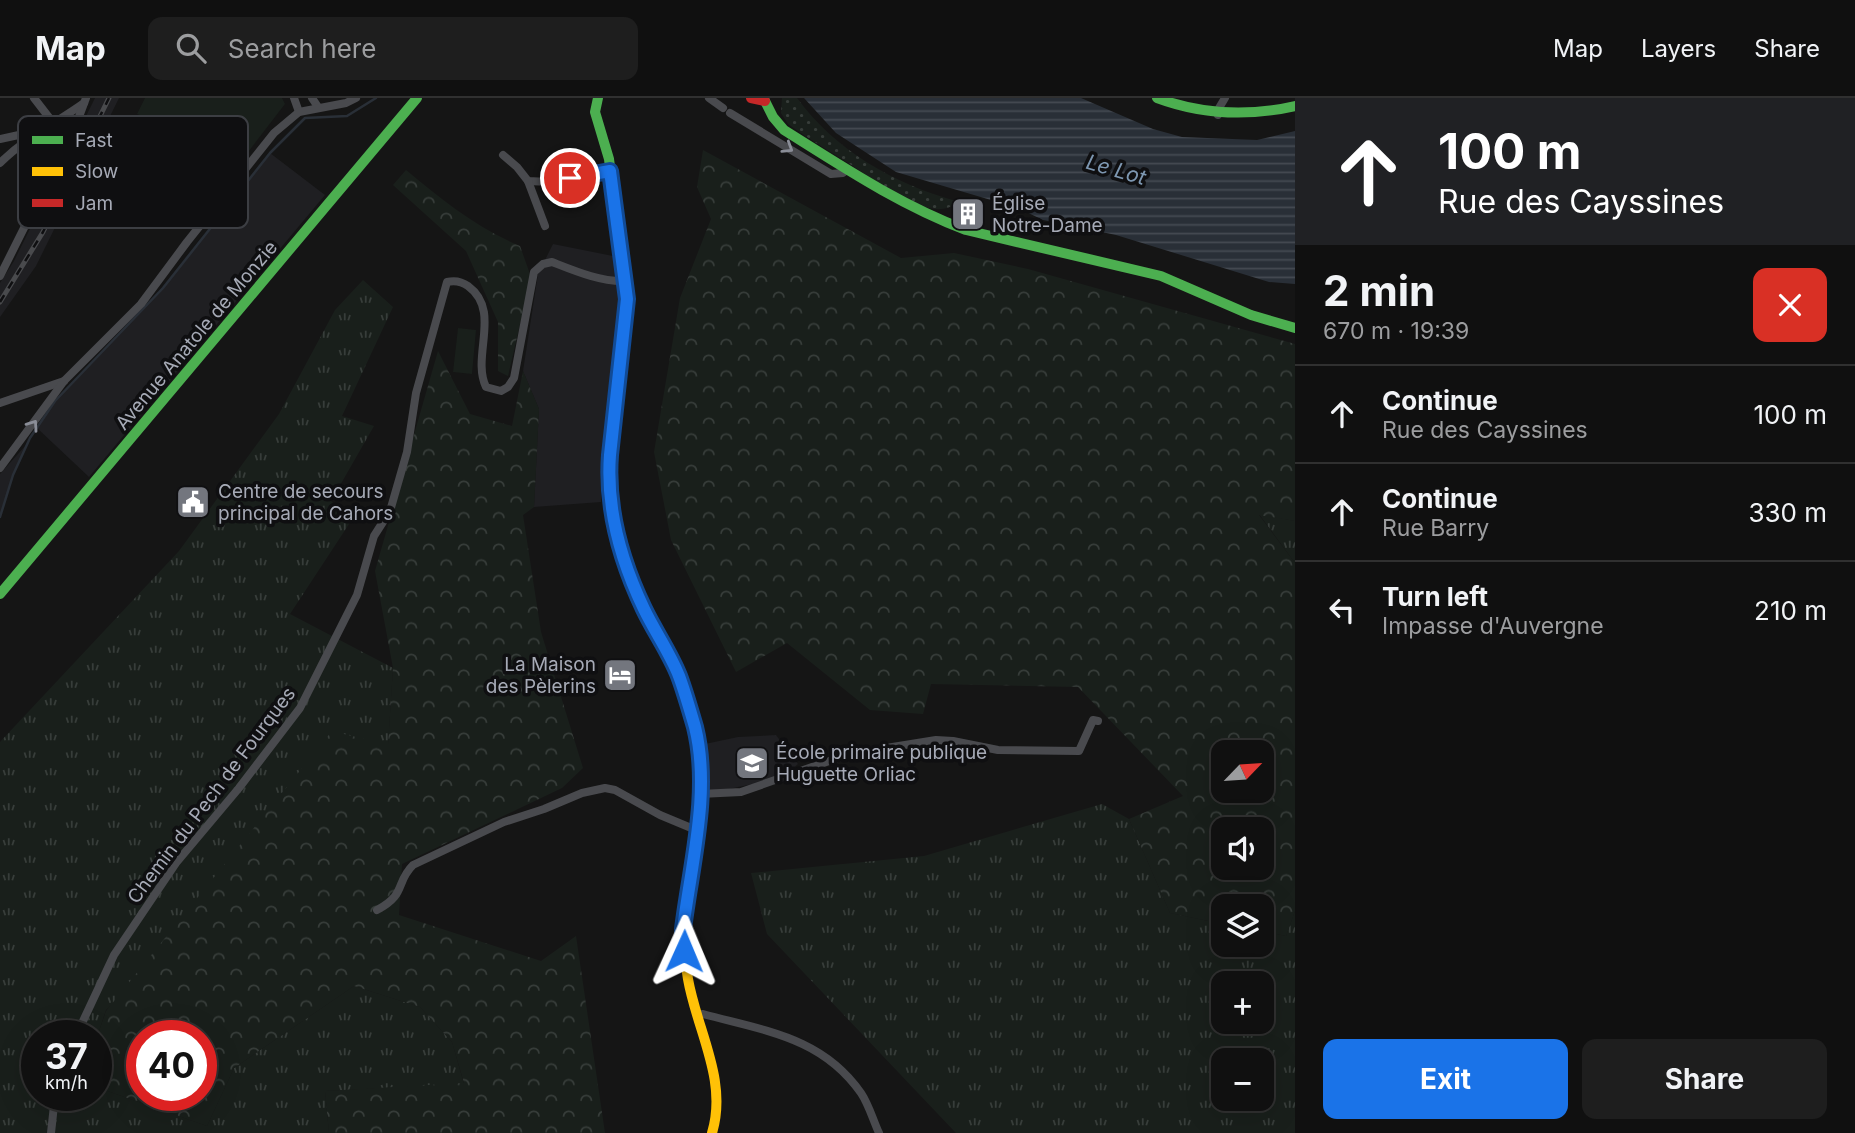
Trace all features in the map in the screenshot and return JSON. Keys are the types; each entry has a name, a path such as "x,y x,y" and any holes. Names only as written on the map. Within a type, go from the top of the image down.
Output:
{"main road":[{"name":"Avenue Anatole de Monzie","path":"0,594 417,98"},
{"path":"751,98 766,99 773,117 784,130 903,205 940,221 978,233 1161,276 1251,315 1295,328"},
{"path":"1157,98 1180,108 1218,115 1264,113 1295,106"},
{"path":"594,99 610,171 625,281 626,323 608,478 611,510 629,575 679,675 697,740 700,794 683,929 688,980 717,1085 717,1116 712,1133"}],"street":[{"path":"34,98 48,116"},
{"path":"294,98 299,112"},
{"path":"312,98 318,107"},
{"path":"248,165 274,134 299,112 346,103 356,98"},
{"path":"709,98 831,174 844,173 848,169"},
{"path":"1218,115 1225,98"},
{"path":"65,116 85,100"},
{"path":"0,139 18,135"},
{"path":"0,163 18,149"},
{"path":"503,155 528,181 545,226"},
{"path":"528,181 550,182 610,171"},
{"path":"0,276 24,228"},
{"path":"0,468 64,381 141,304 199,228"},
{"name":"Chemin du Pech de Fourques","path":"84,1020 114,955 168,874 300,708 357,595 374,536 390,511 403,464 416,393 447,282 455,280 465,284 476,293 482,305 485,323 481,372 486,387 501,391 508,387 514,378 534,272 539,267 552,262 575,271 625,281"},
{"path":"0,403 64,381"},
{"path":"700,794 741,792 849,754 936,740 998,750 1079,751 1093,719 1098,721"},
{"path":"377,910 391,903 400,892 406,872 413,865 504,822 582,793 605,788 615,790 660,815 696,830"},
{"path":"698,1015 703,1014 786,1037 820,1052 846,1075 862,1096 879,1133"},
{"path":"51,1133 53,1111"}],"shaded area":[{"path":"95,98 119,98 110,116 86,116"},
{"path":"270,153 325,195 89,477 37,428 55,401 163,288 211,228 248,228 248,181"},
{"path":"30,228 55,228 36,266 0,317 0,283"},
{"path":"553,244 618,257 620,296 601,469 601,502 534,507 539,409 523,371 538,274"},
{"path":"27,444 13,475 0,517 0,474"},
{"name":"École primaire publique Huguette Orliac","path":"776,735 798,764 792,769 753,784 714,792 708,789 705,744 738,737"}],"green space":[{"path":"145,98 282,98 285,104 248,152 248,116 137,114"},
{"path":"782,98 797,98 829,134 868,163 910,185 956,201 955,204 944,209 931,208 902,198 788,124 781,113"},
{"path":"703,150 901,258 954,253 1028,269 1295,344 1295,521 1259,515 1295,563 1295,911 1286,936 1274,934 1274,894 1211,894 1211,922 1170,913 1129,819 1183,796 1078,687 931,684 923,714 870,710 787,643 736,672 671,540 654,452 680,298 711,219 697,187"},
{"path":"406,170 475,222 520,246 531,277 508,376 498,371 498,322 466,251 393,185"},
{"path":"363,280 393,307 342,416 374,426 331,501 351,521 290,614 393,668 388,746 106,1010 103,1020 21,1020 21,1111 112,1111 112,1093 126,1098 126,1111 164,1111 207,1126 214,1111 217,1111 217,1105 234,1068 354,986 420,1007 452,1042 464,1084 325,1091 329,1133 0,1133 0,742 179,551 279,414 335,310"},
{"path":"458,328 476,330 472,374 453,372"},
{"path":"438,351 470,414 512,426 523,371 539,409 534,507 523,515 541,632 583,768 562,788 402,864 399,915 541,961 576,936 605,1133 329,1133 325,1091 464,1083 452,1042 420,1007 354,986 234,1068 217,1105 217,1020 126,1020 126,1098 112,1093 112,1020 103,1020 106,1011 332,731 388,745 393,668 375,571"},
{"path":"1259,514 1295,521 1295,563"},
{"path":"1102,804 1129,819 1170,913 1211,922 1211,957 1274,957 1274,934 1286,936 1295,911 1295,1133 956,1133 767,934 751,873 924,856"},
{"path":"164,1111 214,1111 207,1126"}],"water":[{"name":"Le Lot","path":"804,98 1081,98 1153,129 1182,137 1257,140 1295,131 1295,284 1269,282 1116,235 1043,220 1018,208 896,172 836,133"}],"waterway":[{"path":"248,181 270,153 305,118 347,116 376,98"},
{"path":"0,517 13,475 30,438 55,401 163,288 211,228"}],"railway":[{"path":"100,116 109,98"},
{"path":"0,302 45,228"}],"traffic: fast":[{"path":"0,594 417,98"},
{"path":"598,98 595,112 609,159 627,299 610,455 610,500 629,575 644,610 679,675 697,740 700,794 689,881"},
{"path":"1157,98 1191,108 1242,113 1295,106"},
{"path":"765,101 784,130 872,184 942,220 966,230 1161,276 1251,315 1295,328"}],"traffic: slow":[{"path":"689,881 685,930 686,967 714,1075 716,1113 712,1133"}],"traffic: jam":[{"path":"751,98 765,101"}],"place":[{"name":"Église Notre-Dame","path":"968,214"},
{"name":"Centre de secours principal de Cahors","path":"193,502"},
{"name":"La Maison des Pèlerins","path":"620,675"},
{"name":"École primaire publique Huguette Orliac","path":"752,763"}],"route":[{"path":"570,178 610,171 627,299 608,478 611,510 629,575 679,675 697,740 700,794 683,929 684,951"}]}
